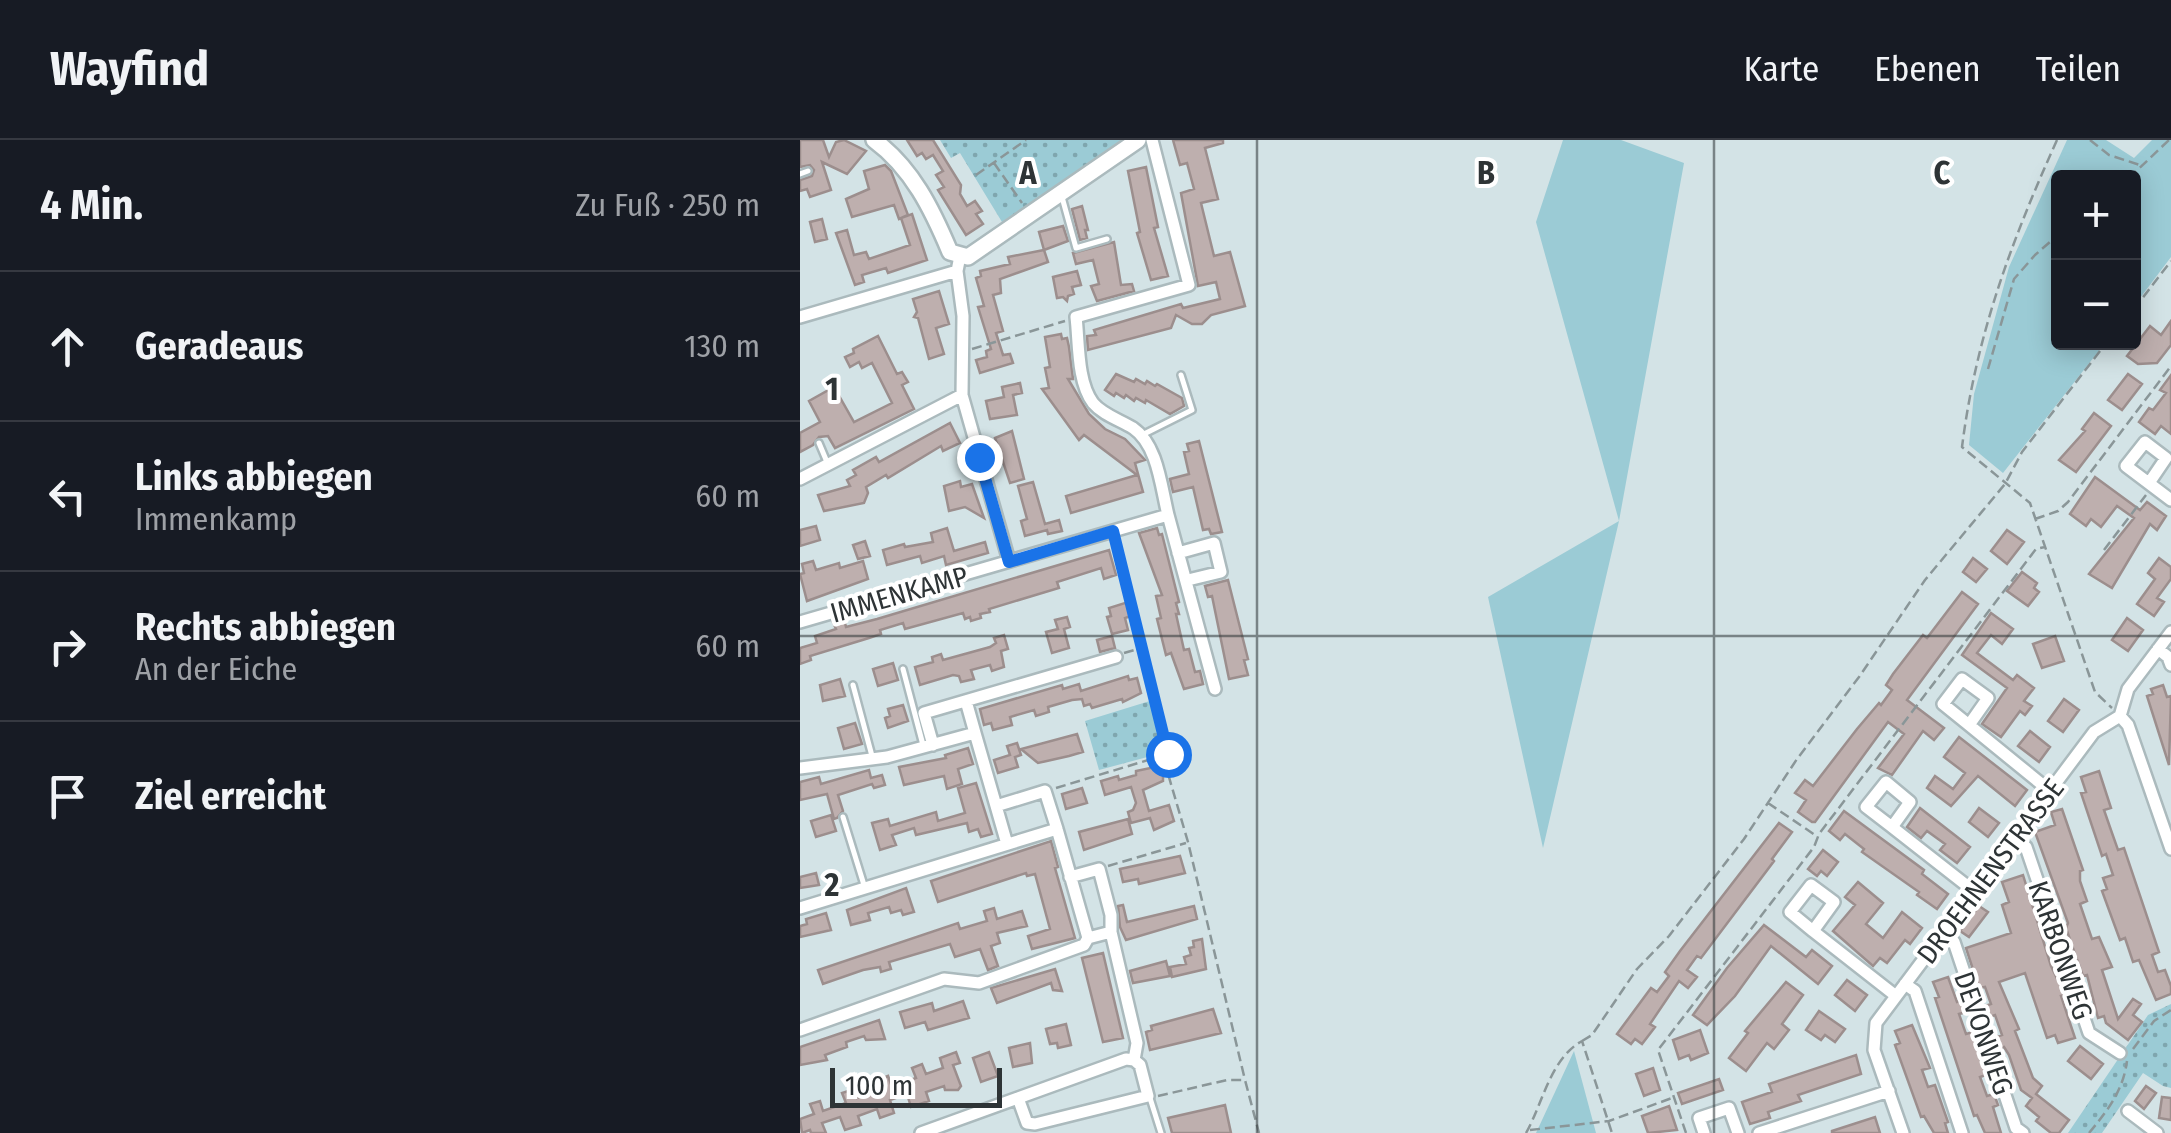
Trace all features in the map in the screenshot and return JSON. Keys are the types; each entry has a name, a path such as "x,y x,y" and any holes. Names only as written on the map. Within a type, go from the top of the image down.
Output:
{"street":[{"path":"874,140 911,178 933,211 958,264 964,352 962,395 1009,562"},
{"path":"800,317 958,264 1138,140"},
{"path":"1152,140 1188,284 1076,318 1086,388 1092,402 1142,435 1154,461 1216,689"},
{"path":"800,479 962,395"},
{"path":"2151,485 2166,458 2145,442 2126,466 2151,485 2171,500"},
{"name":"IMMENKAMP","path":"800,622 1168,514"},
{"path":"1178,552 1214,543 1222,572 1188,580"},
{"name":"DROEHNENSTRASSE","path":"1902,1133 1874,1050 1876,1022 2094,732 2120,716 2128,689 2171,632"},
{"path":"2158,649 2171,665"},
{"path":"928,746 924,713 1116,657"},
{"path":"966,701 1007,844"},
{"path":"2120,716 2128,725 2171,849"},
{"path":"1969,725 2050,791"},
{"path":"800,768 873,759 975,733"},
{"path":"996,806 1045,791 1088,938"},
{"path":"1892,827 1976,892"},
{"path":"800,908 1057,829"},
{"name":"KARBONWEG","path":"2014,839 2026,847 2090,1033 2120,1053"},
{"path":"1070,877 1099,869 1137,1043 1134,1060"},
{"path":"1812,930 1896,996"},
{"path":"800,1030 944,979 979,983 1111,932"},
{"name":"DEVONWEG","path":"1944,934 1954,942 2016,1128 2023,1133"},
{"path":"1905,984 1915,992 1962,1133"},
{"path":"921,1133 1126,1059 1140,1065 1148,1096 1035,1124 1026,1123 1018,1098"},
{"path":"1759,1133 1888,1091"},
{"path":"1704,1133 1699,1118 1729,1108 1738,1133"},
{"path":"2128,1110 2158,1133"}],"lane":[{"path":"800,174 808,171"},
{"path":"1061,194 1076,248 1107,239"},
{"path":"1142,435 1192,410 1181,374"},
{"path":"818,443 828,465"},
{"path":"904,670 928,746"},
{"path":"853,686 873,759"},
{"path":"843,818 865,888"},
{"path":"1148,1096 1153,1100 1161,1133"}],"path":[{"path":"976,175 1026,140"},
{"path":"2058,140 2006,260 1966,404 1962,447 2030,503 2095,692 2120,716"},
{"path":"2090,140 2109,155 2143,166"},
{"path":"2138,170 2170,140"},
{"path":"994,163 1030,214"},
{"path":"1988,369 2014,279 2051,241"},
{"path":"2141,300 2171,261"},
{"path":"964,352 1076,318"},
{"path":"1527,1131 1564,1054 1592,1035 1637,969 1669,936 1744,839 1766,802 1859,678 1925,580 2005,484 2022,452 2101,350"},
{"path":"2035,519 2058,512 2068,502 2171,366"},
{"path":"2128,423 2145,442"},
{"path":"2104,550 2151,485"},
{"path":"1113,531 1168,754 1166,767 1259,1133"},
{"path":"1686,1133 1658,1050 2036,550 2044,546"},
{"path":"1116,657 1142,647"},
{"path":"1045,791 1168,754"},
{"path":"1766,802 1818,836"},
{"path":"1099,869 1188,842"},
{"path":"2089,1133 2115,1100 2127,1059 2139,1039 2154,1021 2171,1010"},
{"path":"1582,1042 1612,1133"},
{"path":"1148,1096 1245,1080"},
{"path":"1527,1131 1608,1121 1674,1097"}],"shaded area":[{"path":"940,140 1130,140 1002,222 960,153 951,158"},
{"path":"1563,140 1621,140 1684,163 1619,521 1536,222"},
{"path":"2067,140 2106,140 2134,158 2152,140 2171,140 2171,257 2141,297 2141,170 2053,170"},
{"path":"2051,175 2051,350 2100,350 2003,473 1969,445 1974,394 2009,267"},
{"path":"1619,521 1543,848 1488,597"},
{"path":"1153,700 1166,752 1099,770 1085,721"},
{"path":"2171,1004 2171,1088 2143,1073 2102,1133 2068,1133 2148,1015"},
{"path":"1574,1051 1596,1133 1536,1133"}],"building":[{"path":"800,140 823,140 829,157 836,142 844,140 866,151 847,174 822,162 831,190 810,197 807,189 800,191 800,180 812,176 814,170 810,165 800,167"},
{"path":"907,140 933,140 961,185 960,194 967,206 975,201 982,211 976,214 983,224 966,235 938,190 944,187 936,175 943,171 933,155 926,159 922,153 917,156"},
{"path":"1173,140 1223,140 1205,148 1218,199 1201,203 1214,256 1230,252 1245,306 1211,315 1202,324 1192,324 1176,315 1171,328 1088,350 1087,336 1096,335 1094,330 1181,304 1183,308 1220,299 1216,282 1198,286 1181,193 1194,189 1187,163 1180,165"},
{"path":"885,165 908,215 899,219 894,205 852,217 846,199 869,189 864,171"},
{"path":"1146,167 1158,227 1154,228 1168,276 1151,280 1137,233 1140,232 1128,171"},
{"path":"1082,206 1088,230 1087,238 1080,240 1072,209"},
{"path":"912,214 927,260 888,273 886,268 862,275 864,282 855,285 836,233 847,230 854,255 866,252 869,259 910,245 901,218"},
{"path":"822,219 827,239 815,242 810,222"},
{"path":"1063,226 1068,241 1044,250 1039,232"},
{"path":"1114,242 1121,285 1132,284 1134,291 1097,301 1091,286 1099,284 1093,260 1076,264 1073,253"},
{"path":"1044,250 1048,262 1000,279 1001,293 993,295 1003,331 996,333 1003,355 1010,354 1013,363 980,373 976,360 987,357 986,351 991,349 978,307 984,306 976,278 981,276 980,271 1010,264 1008,257"},
{"path":"1077,271 1081,285 1072,287 1074,294 1067,301 1057,298 1053,277"},
{"path":"939,291 949,324 936,328 944,354 929,359 918,318 914,317 917,312 913,299"},
{"path":"2171,321 2171,345 2157,363 2138,364 2127,356 2132,350 2141,350 2141,338 2150,326 2161,335"},
{"path":"1061,334 1062,339 1067,338 1069,347 1073,379 1068,379 1089,414 1105,429 1125,439 1145,460 1135,463 1143,492 1071,513 1066,496 1137,475 1084,435 1079,440 1042,389 1049,388 1045,337"},
{"path":"878,336 897,374 902,372 908,382 902,385 914,409 835,448 828,436 819,437 800,452 800,433 820,422 809,401 834,387 854,422 892,403 872,363 862,368 859,362 850,367 845,357"},
{"path":"1116,374 1134,382 1136,379 1157,384 1182,398 1184,406 1170,414 1146,400 1134,401 1116,393 1114,396 1105,390"},
{"path":"2128,374 2142,384 2122,410 2108,400"},
{"path":"2171,375 2171,434 2161,426 2155,434 2139,422 2166,393 2160,390"},
{"path":"1020,383 1022,393 1013,395 1017,415 990,419 986,401 1004,397 1002,387"},
{"path":"2094,413 2111,426 2076,472 2059,460 2085,431 2082,429"},
{"path":"950,423 960,443 943,451 941,446 866,487 864,503 824,511 818,495 850,486 847,480 856,475 853,470 876,457 879,462"},
{"path":"1012,431 1024,479 1010,483 995,438"},
{"path":"1199,441 1222,532 1211,534 1209,529 1203,530 1193,487 1173,492 1170,479 1189,474 1184,452 1189,451 1187,444"},
{"path":"2095,477 2140,510 2147,502 2166,516 2157,530 2150,524 2112,588 2089,574 2134,518 2117,506 2101,527 2091,519 2086,526 2070,514"},
{"path":"960,481 961,487 972,484 984,518 965,507 949,511 944,486"},
{"path":"1033,482 1045,524 1059,520 1062,531 1025,536 1021,521 1027,519 1018,486"},
{"path":"816,526 820,540 800,546 800,530"},
{"path":"947,528 954,551 985,542 988,553 946,565 944,556 922,563 920,556 887,565 883,550 933,542 931,533"},
{"path":"1157,528 1162,534 1179,602 1176,614 1184,650 1189,649 1203,684 1184,689 1171,653 1166,655 1157,619 1161,618 1156,596 1162,595 1139,533"},
{"path":"2007,530 2024,542 2007,564 1991,551"},
{"path":"865,541 870,556 858,559 853,545"},
{"path":"1109,550 1116,575 1104,579 1101,568 1057,582 1059,588 989,609 990,612 980,614 981,618 971,621 963,613 905,629 903,623 880,630 881,634 810,656 811,660 800,664 800,648 817,643 815,636 836,629 833,622 844,619 846,627 877,619"},
{"path":"1973,558 1987,569 1976,582 1963,572"},
{"path":"2159,558 2171,567 2171,579 2157,598 2164,602 2154,616 2137,604 2155,579 2148,573"},
{"path":"813,561 816,570 863,561 868,579 807,601 800,574 804,573 802,564"},
{"path":"2022,572 2037,583 2034,588 2039,592 2028,606 2007,591"},
{"path":"1228,580 1248,659 1244,660 1248,675 1229,679 1212,596 1208,597 1205,586"},
{"path":"1962,592 1978,604 1907,700 1944,728 1934,740 1923,731 1892,775 1878,768 1904,734 1888,722 1812,822 1798,812 1806,800 1795,793 1805,780 1813,786 1881,705 1892,690 1886,685 1893,674"},
{"path":"1128,602 1128,630 1112,634 1107,617 1111,616 1109,608"},
{"path":"1991,613 2013,629 2002,644 1991,635 1977,653 2013,680 2017,675 2034,688 2024,701 2032,706 2025,715 2020,711 2001,737 1982,724 2007,688 1962,655"},
{"path":"1067,617 1070,627 1064,629 1069,648 1052,653 1046,632 1058,629 1055,620"},
{"path":"2127,618 2143,630 2128,651 2112,640"},
{"path":"1004,635 1008,649 1001,651 1004,667 992,671 990,665 971,670 974,679 961,682 959,676 953,675 920,685 915,667 933,662 932,657 941,654 943,660 990,647 996,643 994,638"},
{"path":"1112,636 1115,648 1100,652 1097,640"},
{"path":"2055,636 2064,661 2042,668 2033,644"},
{"path":"893,663 898,680 878,686 873,669"},
{"path":"1128,676 1129,680 1137,678 1141,693 1123,702 1122,699 1092,708 1090,704 1084,706 1082,699 1072,700 1048,707 1049,712 1036,716 1034,710 1010,717 1012,725 993,730 991,723 984,725 980,709 1062,685 1063,689 1079,684 1081,691"},
{"path":"840,679 845,696 823,701 820,685"},
{"path":"2163,685 2167,697 2171,696 2169,765 2147,696 2153,694 2151,689"},
{"path":"2064,699 2079,710 2063,732 2048,721"},
{"path":"903,705 908,721 888,728 888,709"},
{"path":"855,723 862,744 844,749 838,728"},
{"path":"2030,731 2050,747 2039,762 2018,746"},
{"path":"1077,734 1083,752 1069,756 1038,763 1021,749"},
{"path":"1959,737 2027,790 2015,806 1978,776 1951,806 1927,788 1935,776 1953,789 1965,773 1944,757"},
{"path":"1017,743 1021,755 1015,757 1018,767 998,773 994,760 1010,755 1007,746"},
{"path":"968,748 973,764 958,769 962,784 947,789 944,776 904,785 899,767 946,758 945,755"},
{"path":"1155,767 1163,772 1163,781 1143,790 1149,811 1169,805 1174,821 1154,830 1150,818 1131,823 1128,812 1136,803 1131,787 1105,795 1101,781 1118,776 1119,780"},
{"path":"869,770 871,778 882,775 885,785 874,788 872,784 838,795 843,811 837,818 834,819 827,794 800,800 800,782 819,777 821,784"},
{"path":"2099,771 2111,808 2104,810 2118,850 2124,848 2159,952 2152,955 2158,972 2165,970 2171,986 2171,994 2156,1000 2139,960 2133,962 2125,938 2120,940 2102,891 2107,889 2103,878 2113,875 2106,854 2102,856 2081,793 2086,792 2081,777"},
{"path":"976,783 992,834 981,837 978,829 969,832 967,823 916,835 914,828 892,835 896,845 880,850 872,823 888,819 890,826 936,812 938,821 965,813 958,788"},
{"path":"1082,788 1087,803 1066,809 1062,794"},
{"path":"1920,808 1970,847 1957,863 1940,850 1945,844 1927,831 1921,838 1907,827"},
{"path":"1979,808 1999,823 1988,837 1969,822"},
{"path":"2062,809 2083,870 2080,881 2087,901 2080,904 2092,939 2099,937 2112,967 2102,970 2118,1019 2133,999 2141,1004 2133,1015 2142,1022 2128,1040 2106,1023 2104,1016 2098,1018 2087,975 2083,976 2075,954 2066,928 2068,923 2035,832 2055,825 2051,812"},
{"path":"1844,811 1924,870 1922,874 1948,894 1937,909 1862,852 1864,849 1845,834 1840,840 1829,831"},
{"path":"831,815 836,831 816,837 811,821"},
{"path":"1128,819 1132,834 1084,850 1079,832"},
{"path":"1779,823 1792,832 1701,958 1697,956 1687,970 1697,977 1688,988 1679,981 1650,1024 1655,1027 1642,1044 1635,1039 1631,1044 1617,1034 1651,988 1657,992 1680,951"},
{"path":"1051,841 1075,938 1032,949 1028,936 1050,929 1035,874 1026,873 938,902 931,881"},
{"path":"1823,850 1838,862 1827,876 1821,871 1817,876 1808,869"},
{"path":"1180,856 1185,873 1139,884 1138,879 1123,882 1120,869"},
{"path":"816,873 819,885 800,888 800,877"},
{"path":"2023,875 2051,966 2065,995 2061,996 2075,1038 2058,1043 2055,1035 2047,1038 2025,973 1999,982 2019,1029 2015,1031 2033,1078 2042,1086 2036,1094 2069,1120 2059,1133 2051,1133 2036,1121 2039,1117 2026,1106 2032,1098 2021,1090 2009,1055 2004,1047 1999,1048 1996,1037 2002,1035 1995,1015 1989,1017 1985,1006 1991,1004 1985,987 1979,988 1966,948 2011,933 2002,905 2009,902 2002,882"},
{"path":"1858,882 1883,903 1866,924 1883,938 1902,912 1922,928 1910,944 1905,940 1887,963 1880,958 1873,966 1833,931 1855,905 1845,897"},
{"path":"906,888 914,912 891,913 889,907 868,913 870,920 851,925 847,910"},
{"path":"1123,905 1127,922 1194,906 1197,919 1126,940 1118,906"},
{"path":"1979,906 1988,912 1969,937 1960,931"},
{"path":"994,908 997,919 1022,911 1027,926 997,933 1000,943 991,946 998,966 988,970 980,949 955,957 950,944 889,962 891,969 863,970 823,984 818,970 958,923 960,929 987,921 984,911"},
{"path":"826,913 831,930 800,937 800,926 807,924 806,919"},
{"path":"1764,925 1806,957 1812,950 1832,966 1818,984 1771,946 1735,996 1707,1025 1693,1015"},
{"path":"1202,939 1206,969 1172,977 1170,967 1186,964 1184,957 1191,955 1193,941"},
{"path":"1103,953 1123,1038 1103,1042 1082,958"},
{"path":"1166,961 1170,976 1133,983 1130,971"},
{"path":"1055,969 1062,991 1053,990 1051,983 997,1003 991,988"},
{"path":"1948,977 1957,1002 1963,1000 1967,1012 1959,1014 1966,1034 1973,1032 1986,1075 1980,1077 1987,1096 1994,1094 1998,1105 1993,1107 2001,1133 1985,1133 1977,1115 1974,1116 1935,998 1939,997 1933,982"},
{"path":"1847,980 1867,995 1855,1011 1835,995"},
{"path":"1786,982 1803,995 1782,1024 1789,1030 1774,1049 1767,1043 1746,1071 1729,1058 1748,1033 1745,1031"},
{"path":"963,1001 969,1018 928,1030 925,1022 905,1028 900,1012 932,1003 934,1011"},
{"path":"1213,1009 1221,1033 1150,1050 1146,1032 1152,1030 1151,1026"},
{"path":"1819,1011 1845,1029 1835,1042 1825,1035 1821,1040 1806,1030"},
{"path":"879,1020 885,1039 866,1040 864,1036 825,1055 827,1060 800,1065 800,1047"},
{"path":"1066,1024 1071,1045 1058,1048 1057,1043 1050,1044 1046,1029"},
{"path":"1912,1025 1930,1068 1922,1070 1928,1087 1935,1085 1948,1133 1934,1133 1921,1117 1895,1045 1900,1043 1895,1031"},
{"path":"1700,1030 1708,1053 1691,1060 1689,1055 1679,1059 1673,1040"},
{"path":"1030,1043 1032,1063 1013,1067 1009,1048"},
{"path":"2080,1046 2103,1064 2091,1079 2068,1061"},
{"path":"956,1052 960,1063 953,1065 961,1086 958,1090 945,1090 944,1086 926,1092 929,1101 911,1107 907,1094 890,1100 894,1113 880,1118 877,1109 858,1116 861,1125 845,1130 840,1117 822,1123 826,1133 802,1133 800,1119 814,1114 810,1104 820,1101 823,1111 846,1103 842,1093 854,1089 857,1098 882,1090 878,1080 888,1076 892,1087 916,1078 912,1068 922,1064 926,1074 943,1068 940,1058"},
{"path":"989,1052 998,1076 981,1082 973,1058"},
{"path":"1856,1055 1861,1074 1798,1095 1801,1101 1768,1112 1770,1118 1750,1124 1742,1102 1772,1092 1769,1084"},
{"path":"1653,1068 1660,1090 1644,1096 1636,1074"},
{"path":"1719,1079 1723,1090 1682,1104 1678,1093"},
{"path":"2146,1086 2156,1093 2144,1109 2135,1101"},
{"path":"2162,1097 2171,1098 2171,1120 2159,1118"},
{"path":"1225,1105 1231,1133 1172,1133 1168,1118"},
{"path":"1669,1106 1677,1130 1648,1133 1642,1116"},
{"path":"1875,1117 1880,1133 1832,1133 1832,1131"}],"route":[{"path":"979,457 1009,562 1113,531 1168,754"}]}
